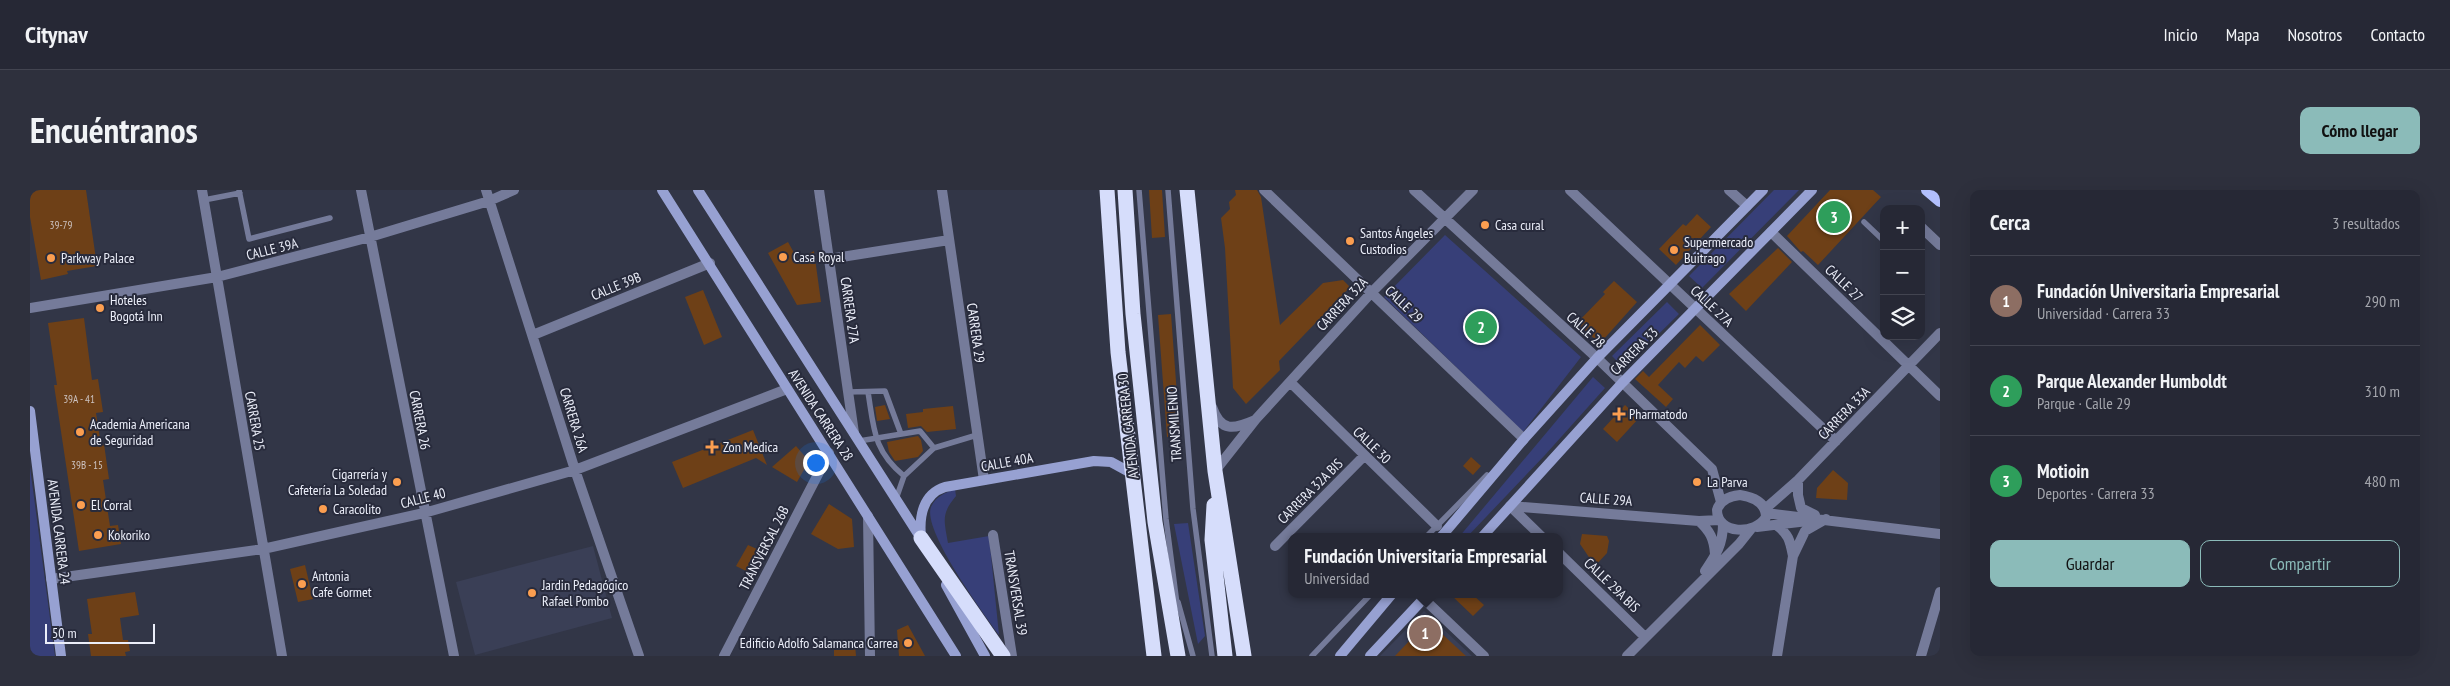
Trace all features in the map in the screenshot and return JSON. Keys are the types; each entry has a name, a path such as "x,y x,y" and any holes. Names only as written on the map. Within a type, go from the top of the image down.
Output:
{"highway":[{"name":"AVENIDA CARRERA 30","path":"1107,190 1118,352 1154,654"},
{"name":"AVENIDA CARRERA 30","path":"1125,190 1133,314 1155,522 1178,656"},
{"path":"1188,194 1215,471 1244,656"},
{"path":"1215,471 1212,540 1225,656"},
{"path":"1154,654 1155,522"},
{"path":"921,538 1003,656"}],"main road":[{"name":"AVENIDA CARRERA 28","path":"662,190 710,263 787,389 830,453 956,656"},
{"name":"AVENIDA CARRERA 28","path":"698,190 921,538 985,656"},
{"name":"CARRERA 33","path":"1444,533 1524,438 1597,358 1763,190"},
{"name":"CARRERA 33","path":"1486,533 1622,383 1812,190"},
{"path":"1927,190 1940,201"},
{"name":"AVENIDA CARRERA 24","path":"30,411 61,656"},
{"name":"CALLE 40A","path":"921,538 920,517 927,500 934,492 957,484 1104,461 1115,464 1133,474"},
{"path":"1340,656 1389,598"},
{"path":"1370,656 1424,598"}],"street":[{"name":"CARRERA 26","path":"361,190 454,656"},
{"name":"CARRERA 26A","path":"486,190 575,470 639,656"},
{"name":"CALLE 39A","path":"30,308 217,277 370,237 490,201 514,190"},
{"name":"CARRERA 27A","path":"819,190 848,392 857,437"},
{"name":"CARRERA 29","path":"942,190 984,480"},
{"name":"CALLE 29","path":"1264,190 1524,438"},
{"name":"CALLE 28","path":"1414,190 1444,220 1597,358 1712,469 1721,502"},
{"name":"CARRERA 32A","path":"1215,471 1256,419 1372,292 1473,190"},
{"name":"CALLE 27A","path":"1570,190 1836,440"},
{"path":"1729,190 1747,206"},
{"name":"CARRERA 25","path":"203,195 282,656"},
{"path":"1925,231 1940,245"},
{"name":"CALLE 27","path":"1771,232 1940,396"},
{"path":"829,259 949,240"},
{"name":"CALLE 39B","path":"533,335 710,263"},
{"name":"CARRERA 33A","path":"1765,511 1798,480 1940,333"},
{"name":"CALLE 30","path":"1290,382 1437,526"},
{"name":"CALLE 40","path":"51,579 263,549 424,513 575,470 787,389"},
{"path":"1208,397 1215,416 1223,425 1240,426 1256,419"},
{"name":"TRANSVERSAL 26B","path":"724,656 830,453"},
{"name":"CARRERA 32A BIS","path":"1275,546 1364,456"},
{"path":"1798,480 1798,495 1801,508 1805,512 1826,519"},
{"path":"1692,590 1715,556 1723,539 1717,510 1721,502 1729,497 1744,495 1752,498 1765,511 1940,534"},
{"path":"1510,506 1538,533"},
{"name":"CALLE 29A","path":"1510,506 1721,522"},
{"path":"1627,656 1754,528 1763,523 1765,511"},
{"path":"868,516 870,656"},
{"path":"1721,522 1733,528 1754,528 1826,519"},
{"path":"1792,556 1805,531 1826,519"},
{"path":"1699,521 1710,531 1714,543 1715,556"},
{"path":"1776,525 1784,530 1790,539 1792,556 1777,656"},
{"name":"TRANSVERSAL 39","path":"993,535 1012,656"},
{"name":"CALLE 29A BIS","path":"1563,557 1645,637"},
{"path":"1921,656 1940,592"},
{"path":"1428,598 1484,656"}],"lane":[{"name":"TRANSMILENIO","path":"1139,190 1166,510 1174,590 1184,656"},
{"name":"TRANSMILENIO","path":"1168,190 1193,508 1212,656"},
{"path":"203,195 240,192 249,239 330,218"},
{"path":"1864,222 1880,236"},
{"path":"848,392 886,391 901,434"},
{"path":"868,392 876,438 889,463 904,476"},
{"path":"857,437 876,438 920,431 934,448"},
{"path":"896,499 904,476 934,448 977,434"},
{"path":"1430,533 1524,438"},
{"name":"TRANSMILENIO","path":"1174,590 1193,656"},
{"path":"1312,656 1367,598"}],"shaded area":[{"path":"1774,190 1799,190 1702,288 1689,276"},
{"path":"1445,235 1581,357 1523,432 1384,297"},
{"path":"1667,302 1679,314 1624,368 1612,356"},
{"path":"1593,377 1605,388 1471,533 1462,533"},
{"path":"30,467 55,656 30,656"},
{"path":"955,489 956,496 948,508 945,518 948,543 989,536 999,635 956,572 936,534 931,518 931,507 935,500"},
{"path":"1188,523 1205,636 1198,644 1174,524"},
{"name":"Jardin Pedagógico Rafael Pombo","path":"593,546 612,618 475,655 456,582"},
{"path":"1424,611 1472,656 1380,656"}],"building":[{"path":"30,190 86,190 97,266 67,271 68,274 41,280 30,217"},
{"path":"1149,190 1162,190 1165,237 1152,238"},
{"path":"1235,190 1257,190 1261,197 1280,325 1323,283 1343,280 1350,287 1279,361 1280,370 1246,404 1233,388 1225,248 1221,218 1230,209 1229,202 1236,195"},
{"path":"1830,190 1873,190 1881,197 1818,265 1803,251 1801,252 1787,236"},
{"path":"1697,214 1711,227 1676,265 1659,249 1683,224 1686,226"},
{"path":"788,242 798,260 814,251 821,302 797,305 768,253"},
{"path":"1778,248 1792,262 1746,311 1729,294"},
{"path":"1614,281 1637,302 1603,340 1596,340 1577,323 1605,294 1603,292"},
{"path":"703,290 722,337 704,345 685,297"},
{"path":"1171,314 1180,436 1167,437 1158,315"},
{"path":"84,318 92,380 98,379 103,412 96,413 101,445 104,444 109,479 103,480 110,526 118,525 121,544 79,551 54,385 57,385 48,323"},
{"path":"1700,325 1720,345 1703,362 1696,356 1685,368 1679,362 1658,385 1673,399 1666,407 1635,379 1643,371 1649,377"},
{"path":"885,405 890,419 877,421 875,407"},
{"path":"1625,405 1639,418 1617,442 1603,429"},
{"path":"953,406 956,429 927,432 921,426 908,428 906,414 923,412 923,409"},
{"path":"753,430 767,465 756,458 683,488 672,462"},
{"path":"918,436 921,440 923,451 918,457 895,461 889,452 887,442"},
{"path":"796,446 809,461 797,482 772,467"},
{"path":"1471,457 1481,466 1473,475 1463,466"},
{"path":"1833,470 1848,483 1847,500 1816,498 1817,488"},
{"path":"829,504 852,519 854,547 838,549 811,534"},
{"path":"1582,534 1607,536 1609,541 1607,553 1595,566 1580,544"},
{"path":"748,545 759,550 748,572 736,566"},
{"name":"Antonia Cafe Gormet","path":"305,565 313,599 298,602 290,569"},
{"path":"135,592 139,615 120,618 123,640 128,640 130,651 125,652 126,656 91,656 88,634 92,634 87,599"},
{"path":"1454,598 1476,598 1484,605 1473,616"},
{"path":"1428,621 1466,656 1395,656"},
{"name":"Edificio Adolfo Salamanca Carrea","path":"908,625 925,656 899,656 897,630"},
{"path":"855,644 856,656 834,656 834,645"}],"place":[{"name":"Motioin","path":"1834,217"},
{"name":"Casa cural","path":"1485,225"},
{"name":"Santos Ángeles Custodios","path":"1350,241"},
{"name":"Supermercado Buitrago","path":"1674,250"},
{"name":"Casa Royal","path":"783,257"},
{"name":"Parkway Palace","path":"51,258"},
{"name":"Hoteles Bogotá Inn","path":"100,308"},
{"name":"Parque Alexander Humboldt","path":"1481,327"},
{"name":"Pharmatodo","path":"1619,414"},
{"name":"Academia Americana de Seguridad","path":"80,432"},
{"name":"Zon Medica","path":"712,447"},
{"name":"Cigarrería y Cafetería La Soledad","path":"397,482"},
{"name":"La Parva","path":"1697,482"},
{"name":"El Corral","path":"81,505"},
{"name":"Caracolito","path":"323,509"},
{"name":"Kokoriko","path":"98,535"},
{"name":"Antonia Cafe Gormet","path":"302,584"},
{"name":"Jardin Pedagógico Rafael Pombo","path":"532,593"},
{"name":"Fundación Universitaria Empresarial","path":"1425,633"},
{"name":"Edificio Adolfo Salamanca Carrea","path":"908,643"}]}
